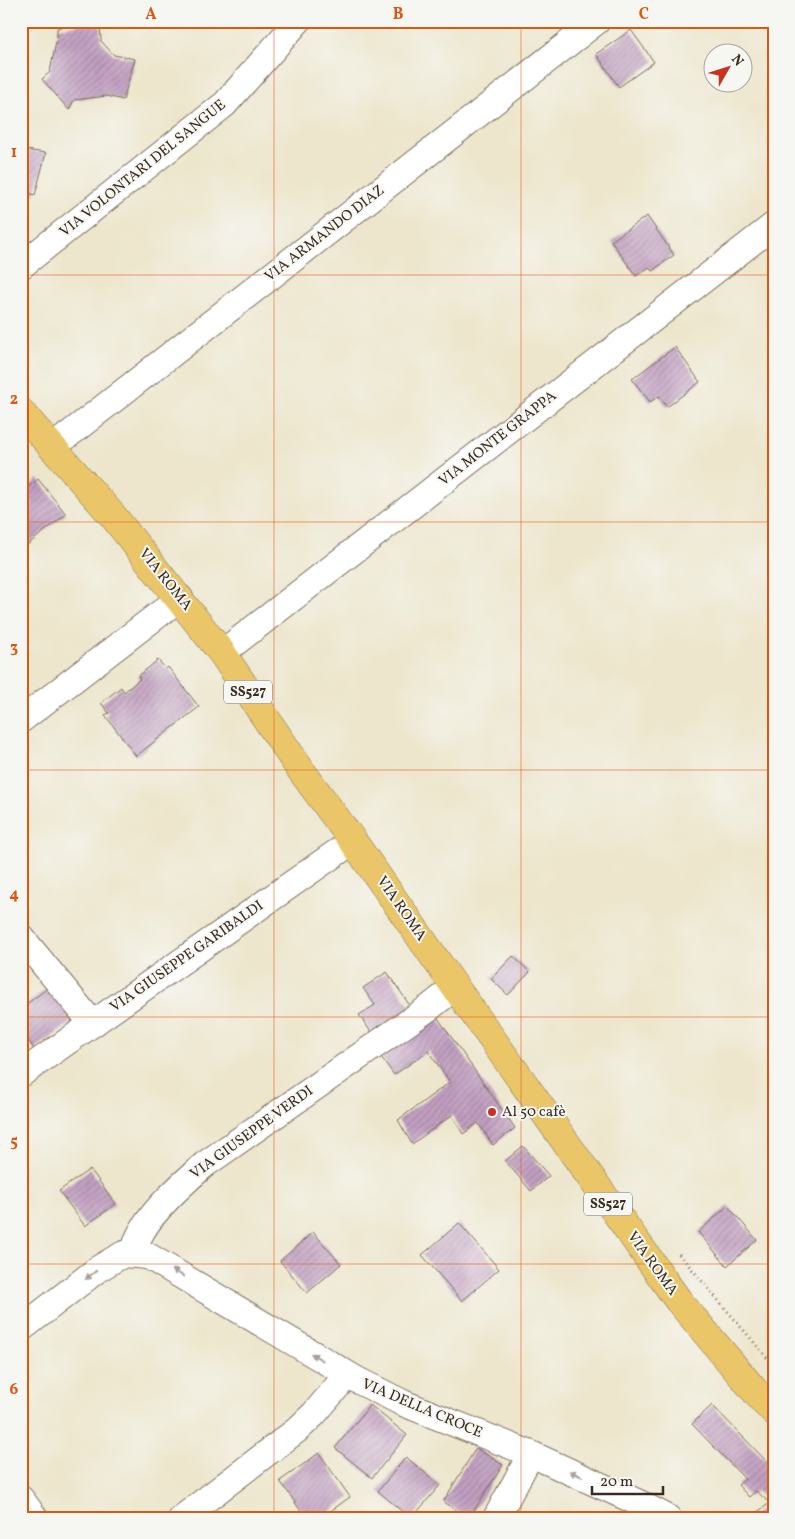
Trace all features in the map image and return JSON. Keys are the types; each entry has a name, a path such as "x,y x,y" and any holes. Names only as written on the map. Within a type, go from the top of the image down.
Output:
{"main road":[{"name":"VIA ROMA","path":"22,416 53,447 113,516 222,652 300,769 678,1300 764,1402 774,1411"}],"street":[{"name":"VIA VOLONTARI DEL SANGUE","path":"21,266 225,104 298,21"},
{"name":"VIA ARMANDO DIAZ","path":"53,447 597,21"},
{"name":"VIA MONTE GRAPPA","path":"222,652 774,225"},
{"path":"21,720 180,598"},
{"name":"VIA GIUSEPPE GARIBALDI","path":"21,1074 353,841"},
{"path":"21,937 93,1024"},
{"name":"VIA GIUSEPPE VERDI","path":"134,1254 138,1239 146,1224 174,1191 204,1165 430,1007 455,987"},
{"path":"21,1329 98,1269 124,1254 134,1254"},
{"name":"VIA DELLA CROCE","path":"134,1254 148,1256 347,1375 403,1403 531,1454 639,1502 668,1518"},
{"path":"182,1518 297,1430 314,1414 347,1375"},
{"path":"496,1518 531,1454"},
{"path":"21,1499 35,1518"}],"path":[{"path":"674,1248 774,1366"}],"building":[{"path":"100,21 101,41 114,55 135,59 123,100 107,96 74,100 69,110 42,79 50,72 57,28"},
{"path":"631,30 654,62 619,87 596,54"},
{"path":"21,145 26,150 46,153 35,195 21,191"},
{"path":"647,216 674,255 652,271 649,267 636,276 611,241"},
{"path":"675,347 700,382 667,407 659,396 650,402 632,379"},
{"path":"38,479 66,514 21,550 21,493"},
{"path":"158,660 166,669 168,667 199,707 136,756 105,715 109,713 101,703 121,687 124,692 140,679 138,676"},
{"path":"513,956 530,972 508,995 491,979"},
{"path":"387,972 415,1013 376,1039 359,1015 375,1005 363,988"},
{"path":"52,985 74,1012 71,1023 34,1049 21,1029 21,1008"},
{"path":"435,1014 515,1128 493,1145 478,1123 463,1134 452,1115 412,1144 398,1120 450,1082 428,1051 394,1075 379,1054"},
{"path":"523,1146 549,1176 531,1191 505,1161"},
{"path":"90,1169 116,1204 85,1226 59,1191"},
{"path":"728,1206 757,1240 727,1266 698,1232"},
{"path":"459,1223 499,1269 462,1301 422,1255"},
{"path":"313,1232 341,1264 307,1293 280,1261"},
{"path":"370,1405 407,1435 372,1478 335,1448"},
{"path":"712,1405 774,1469 774,1518 749,1518 770,1503 756,1491 749,1497 738,1485 745,1479 692,1424"},
{"path":"476,1448 503,1465 469,1518 443,1502"},
{"path":"319,1453 350,1497 321,1518 306,1518 280,1481"},
{"path":"406,1457 440,1485 412,1518 378,1491"}],"place":[{"name":"Al 50 cafè","path":"492,1112"}]}
